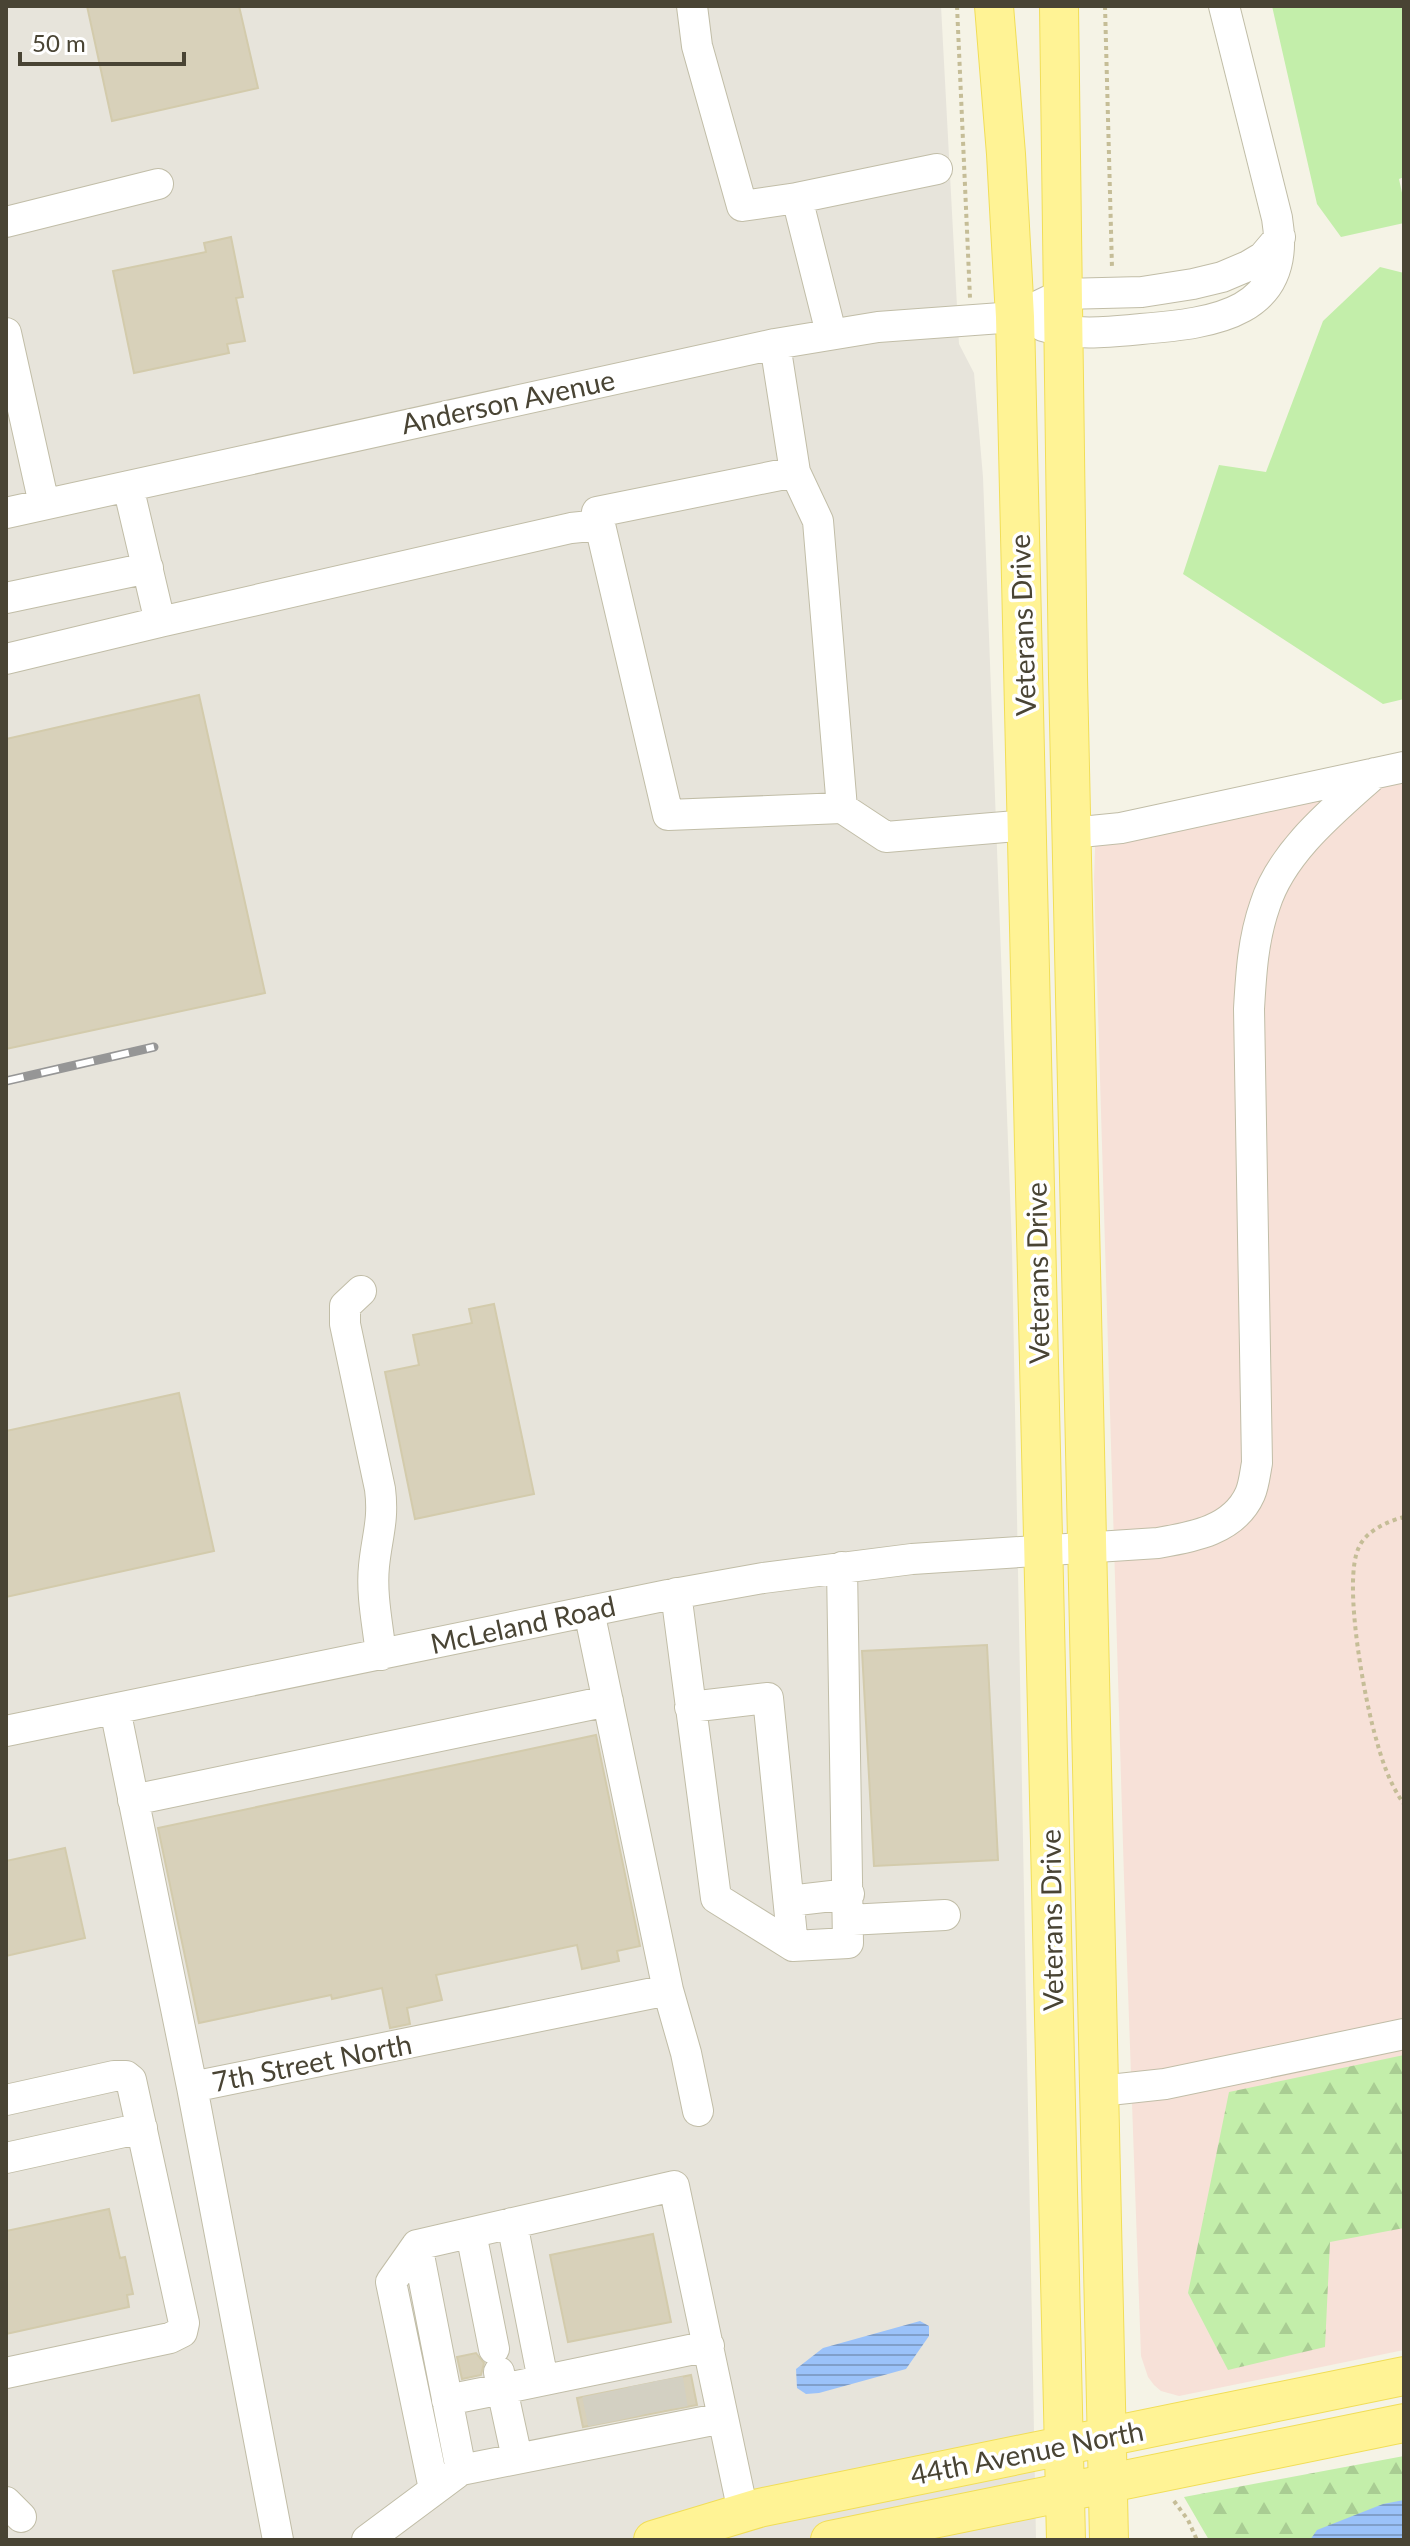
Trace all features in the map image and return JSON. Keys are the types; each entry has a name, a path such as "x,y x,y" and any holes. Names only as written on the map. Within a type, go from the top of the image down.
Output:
{"main road":[{"name":"Veterans Drive","path":"994,6 1015,317 1066,2540"},
{"name":"Veterans Drive","path":"1059,6 1071,833 1109,2540"},
{"name":"44th Avenue North","path":"653,2540 743,2512 851,2488 1404,2376"},
{"name":"44th Avenue North","path":"830,2540 1404,2423"}],"street":[{"path":"692,6 697,46 742,206 937,169"},
{"path":"1224,6 1280,237"},
{"path":"6,222 158,184"},
{"path":"797,198 831,333"},
{"name":"Anderson Avenue","path":"1015,317 1063,333 1165,327 1235,312 1267,288 1276,271 1280,237"},
{"name":"Anderson Avenue","path":"6,513 831,333 1015,317 1063,294 1164,289 1222,277 1263,257 1280,237"},
{"path":"6,333 44,504"},
{"path":"775,344 795,472 818,521 842,808"},
{"path":"795,472 597,512 668,815 842,808 886,837 1028,825"},
{"path":"128,486 160,622"},
{"path":"6,659 571,528 600,525"},
{"path":"6,598 148,568"},
{"path":"1071,833 1121,828 1390,770"},
{"name":"McLeland Road","path":"6,1731 676,1593 842,1567 1158,1543 1217,1528 1238,1514 1251,1493 1257,1463 1249,1009 1252,954 1265,902 1286,865 1330,815 1390,770"},
{"path":"361,1291 345,1306 345,1324 383,1515 374,1567 381,1655"},
{"path":"676,1593 716,1898 793,1946 848,1943 842,1567"},
{"path":"589,1611 668,1990 698,2111"},
{"path":"690,1707 768,1698 793,1946"},
{"path":"133,1800 608,1701"},
{"path":"115,1709 192,2087"},
{"path":"789,1901 945,1915"},
{"name":"7th Street North","path":"278,2540 192,2087 668,1990"},
{"path":"1100,2091 1165,2084 1404,2034"},
{"path":"6,2100 114,2076 126,2076 131,2080 184,2323 182,2332 170,2338 6,2373"},
{"path":"6,2158 142,2128"},
{"path":"434,2489 391,2282 417,2245 674,2186 743,2512"},
{"path":"512,2223 543,2380"},
{"path":"471,2233 517,2458"},
{"path":"417,2245 461,2470"},
{"path":"447,2400 499,2370 543,2380 630,2375 709,2346"},
{"path":"367,2540 461,2470 641,2429 723,2418"}],"path":[{"path":"1105,6 1113,293"},
{"path":"1404,1517 1376,1528 1360,1544 1354,1561 1353,1587 1376,1741 1389,1777 1404,1804"},
{"path":"1169,2496 1180,2507 1197,2540"},
{"path":"990,2540 1003,2540"}],"shaded area":[{"path":"6,6 941,6 959,344 974,373 983,477 1012,1248 1036,2540 6,2540"},
{"path":"1404,751 1404,2350 1179,2396 1161,2391 1154,2385 1141,2356 1094,879 1096,821 1123,812"}],"green space":[{"path":"1272,6 1404,6 1404,177 1399,179 1404,223 1341,237 1317,204"},
{"path":"1380,267 1404,273 1404,699 1383,704 1183,574 1219,465 1266,472 1323,321"},
{"path":"1404,2055 1404,2228 1330,2242 1325,2347 1228,2370 1188,2293 1229,2092"},
{"path":"1404,2456 1404,2540 1209,2540 1184,2497"}],"water":[{"path":"920,2321 929,2326 929,2336 906,2369 819,2393 806,2394 797,2388 796,2369 823,2348"},
{"path":"1404,2500 1404,2540 1310,2540 1317,2530 1383,2504"}],"building":[{"path":"87,6 239,6 258,88 112,121"},
{"path":"231,237 243,297 236,298 245,341 227,344 229,353 134,373 113,271 206,252 204,243"},
{"path":"199,695 265,993 6,1049 6,739"},
{"path":"494,1304 534,1494 415,1519 385,1372 419,1365 413,1335 472,1323 469,1309"},
{"path":"179,1393 214,1551 6,1597 6,1431"},
{"path":"987,1645 998,1860 874,1866 862,1651"},
{"path":"596,1735 640,1946 617,1951 619,1961 582,1969 577,1945 436,1975 442,2000 407,2008 410,2024 390,2028 382,1988 332,1999 331,1995 199,2023 158,1828"},
{"path":"65,1848 85,1938 6,1956 6,1861"},
{"path":"109,2209 120,2258 125,2257 133,2294 127,2295 129,2307 6,2334 6,2231"},
{"path":"653,2234 671,2322 568,2342 550,2255"},
{"path":"476,2353 484,2363 481,2375 462,2379 457,2357"},
{"path":"691,2375 697,2405 583,2427 577,2398"}],"tunnel":[{"path":"668,2379 674,2415"},
{"path":"643,2384 650,2420"},
{"path":"621,2389 629,2425"},
{"path":"597,2394 604,2429"}],"railway":[{"path":"6,1081 154,1047"}]}
